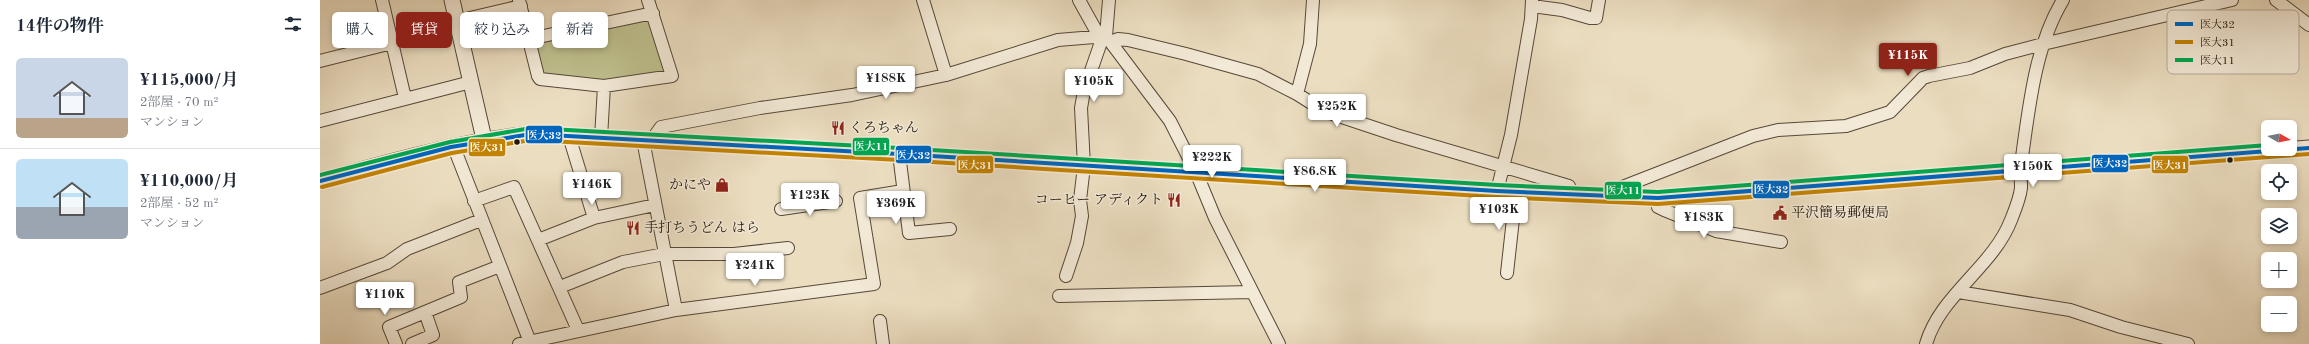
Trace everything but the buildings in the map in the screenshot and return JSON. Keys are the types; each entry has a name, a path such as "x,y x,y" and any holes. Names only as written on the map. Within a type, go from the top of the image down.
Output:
{"street":[{"path":"382,0 405,98"},
{"path":"452,0 484,139"},
{"path":"531,48 540,79 604,86 672,76 648,0"},
{"path":"923,0 946,75"},
{"path":"1079,0 1105,38 1170,121 1196,172 1215,218 1279,344"},
{"path":"1066,276 1077,243 1082,216 1080,200 1084,166 1081,108 1084,91 1101,42 1105,38 1109,0"},
{"path":"1297,94 1310,44 1313,0"},
{"path":"1497,191 1511,135 1532,3 1590,18 1596,18 1599,0"},
{"path":"1926,344 1936,319 2000,240 2011,221 2021,188 2020,169 2028,118 2043,44 2055,13 2063,0"},
{"path":"2189,10 2232,0"},
{"path":"2276,0 2289,10"},
{"path":"457,21 520,3"},
{"path":"544,36 653,13"},
{"path":"1614,196 1617,189 1753,136 1778,130 1846,126 1890,112 1923,78 1970,68 2005,54 2043,44 2167,15"},
{"path":"2299,17 2309,25"},
{"path":"649,140 661,127 760,108 852,95 946,75 1058,40 1105,38 1128,40 1258,74 1324,110 1502,167 1569,186 1573,195"},
{"path":"320,61 392,43"},
{"path":"320,121 471,82"},
{"path":"600,138 604,86"},
{"path":"320,181 452,145 484,139 532,134 898,154 1497,191 1658,198 2309,148"},
{"path":"569,136 594,218"},
{"path":"649,140 655,205 676,310"},
{"path":"452,145 500,266 525,343 578,330 676,310 874,284 860,198 903,191"},
{"path":"898,154 909,233 950,229"},
{"path":"474,201 514,187 578,330"},
{"path":"1507,273 1516,192"},
{"path":"1658,198 1658,207 1716,231 1781,242"},
{"path":"781,208 836,201"},
{"path":"538,240 594,218 655,205"},
{"path":"320,288 387,263 407,249 481,220"},
{"path":"560,287 623,262 664,254 734,254 788,248"},
{"path":"396,344 389,327 461,297 459,282 500,266"},
{"path":"1060,296 1252,292"},
{"path":"1958,292 2070,310 2121,327 2188,344"},
{"path":"412,344 433,336 425,312"},
{"path":"880,321 883,344"}],"green space":[{"path":"646,20 652,24 666,68 663,72 603,81 544,75 541,71 536,48 544,48 544,42 552,40 552,48 608,48 608,28"}],"transit line":[{"name":"医大11","path":"320,175 450,142 531,128 899,148 1497,185 1658,192 2261,146"},
{"name":"医大32","path":"320,181 451,147 531,134 899,154 1497,191 1658,198 2309,148"},
{"name":"医大31","path":"322,187 452,153 531,140 899,160 1497,197 1658,204 2309,154"}],"place":[{"name":"くろちゃん","path":"838,128"},
{"name":"かにや","path":"722,185"},
{"name":"コーヒー アディクト","path":"1174,200"},
{"name":"平沢簡易郵便局","path":"1780,213"},
{"name":"手打ちうどん はら","path":"633,228"}]}
